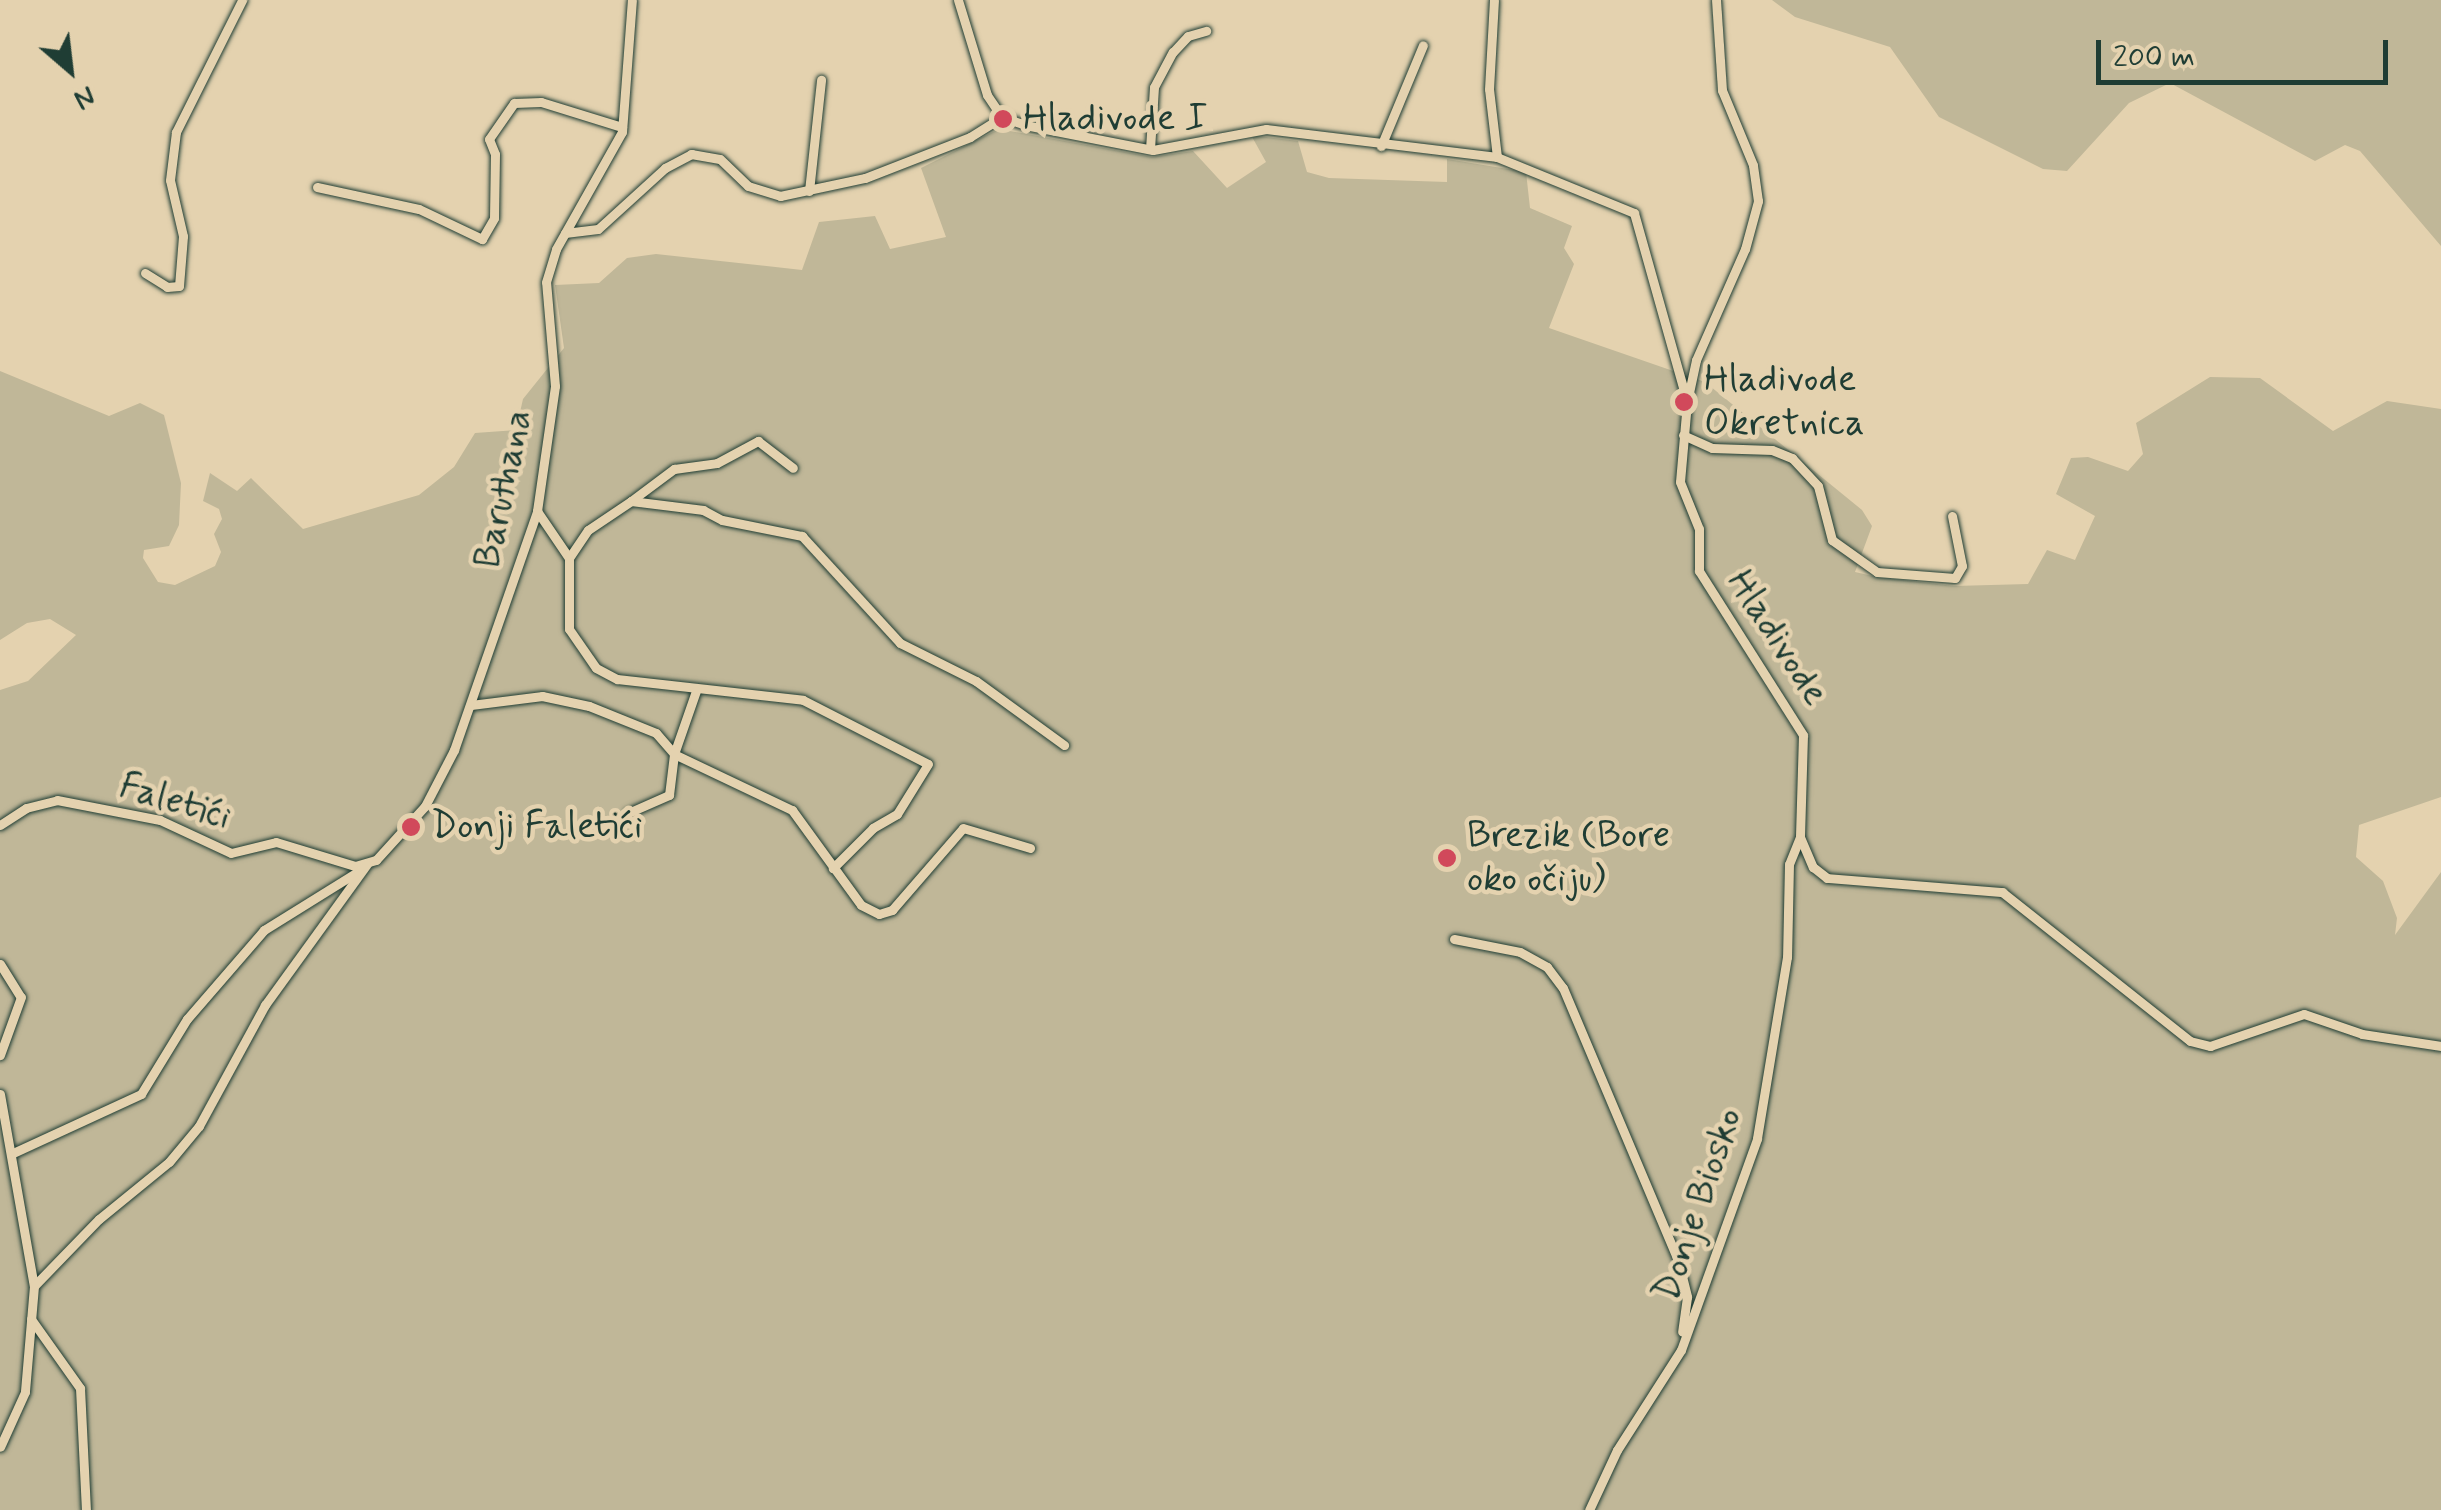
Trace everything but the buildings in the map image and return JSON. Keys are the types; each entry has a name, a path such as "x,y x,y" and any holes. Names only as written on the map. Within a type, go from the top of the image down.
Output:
{"street":[{"path":"145,272 168,287 179,286 183,236 170,180 173,145 242,0"},
{"name":"Baruthana","path":"367,864 425,806 454,750 537,511 555,386 546,282 565,233 612,159 622,126 632,0"},
{"path":"565,233 598,229 657,175 691,154 720,159 763,194 811,191 946,148 1002,117 987,95 958,0"},
{"path":"1494,0 1489,90 1497,157"},
{"path":"1687,402 1696,360 1740,263 1758,202 1753,166 1722,90 1716,0"},
{"path":"1150,149 1154,87 1173,52 1188,36 1206,31"},
{"path":"1381,146 1423,45"},
{"path":"811,191 821,80"},
{"path":"317,188 419,209 482,238 494,218 495,154 489,138 514,103 541,102 622,126"},
{"name":"Hladivode","path":"1002,117 1150,149 1266,129 1381,146 1497,157 1634,212 1687,402 1680,482 1699,529 1699,570 1801,725 1800,837"},
{"path":"1684,435 1712,448 1792,458 1818,486 1832,540 1877,572 1954,578 1962,566 1952,516"},
{"path":"793,468 758,440 717,463 674,469 588,530 569,558 569,629 596,668 617,679 696,691 803,700 928,764 897,814 873,828 833,868"},
{"path":"630,501 703,510 722,520 802,536 900,643 976,680 1064,745"},
{"path":"537,511 569,558"},
{"path":"628,813 668,795 674,754 696,691"},
{"path":"471,706 542,696 589,706 656,733 674,754 792,810 861,906 886,914 963,828 1030,848"},
{"name":"Faletići","path":"0,825 26,808 56,800 160,820 231,852 276,842 340,863 367,864"},
{"path":"1800,837 1813,867 1827,878 2002,892 2190,1042 2210,1046 2304,1014 2362,1034 2441,1046"},
{"name":"Donje Biosko","path":"1589,1510 1616,1450 1681,1350 1757,1138 1786,968 1788,864 1800,837"},
{"path":"12,1153 141,1094 187,1019 264,930 367,864"},
{"path":"34,1286 189,1138 266,1006 367,864"},
{"path":"1454,939 1520,952 1548,966 1563,988 1678,1260 1687,1297 1681,1350"},
{"path":"0,964 21,997 0,1055"},
{"path":"0,1094 34,1286 25,1392 0,1447"},
{"path":"31,1319 80,1388 86,1510"}],"shaded area":[{"path":"1772,0 2441,0 2441,246 2360,151 2345,145 2315,161 2170,83 2129,103 2067,171 2043,169 1939,117 1890,47 1795,17"},
{"path":"999,129 1152,157 1193,151 1227,188 1266,162 1251,135 1298,141 1307,172 1329,178 1447,182 1447,159 1526,172 1530,208 1572,226 1564,248 1574,264 1549,328 1705,382 1862,510 1872,526 1855,572 1877,577 1954,586 2028,584 2047,550 2075,560 2095,516 2056,494 2071,458 2088,457 2128,471 2143,454 2136,423 2210,377 2260,378 2333,431 2387,401 2441,409 2441,797 2359,825 2356,857 2383,881 2397,918 2395,935 2441,872 2441,1510 0,1510 0,690 28,681 76,635 50,619 27,623 0,640 0,371 109,416 140,403 164,415 181,483 179,525 169,546 144,550 143,558 158,582 175,585 215,566 221,552 214,534 222,519 219,509 203,501 210,473 237,491 251,478 303,529 419,495 454,467 475,433 516,430 523,399 564,348 555,285 599,283 627,258 656,254 802,270 819,222 875,216 890,249 946,237 921,168"}],"place":[{"name":"Hladivode I","path":"1003,119"},
{"name":"Hladivode Okretnica","path":"1684,402"},
{"name":"Donji Faletići","path":"411,827"},
{"name":"Brezik (Bore oko očiju)","path":"1447,858"}]}
